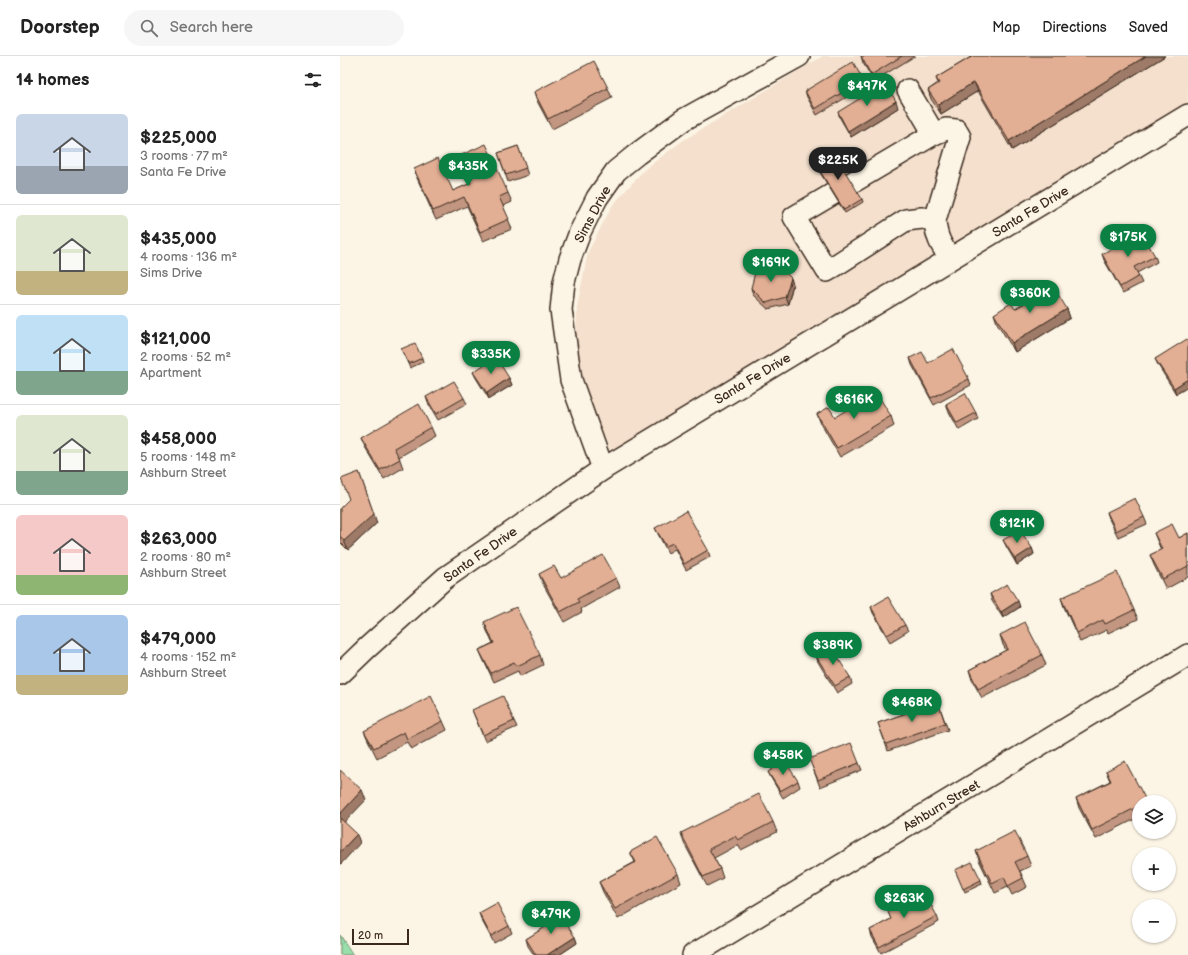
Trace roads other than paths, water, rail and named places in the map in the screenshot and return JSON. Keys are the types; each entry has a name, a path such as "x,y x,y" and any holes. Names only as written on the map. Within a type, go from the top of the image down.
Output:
{"street":[{"name":"Sims Drive","path":"603,469 571,380 561,310 564,282 580,232 598,198 616,170 683,120 799,56"},
{"path":"908,90 934,134"},
{"name":"Santa Fe Drive","path":"340,674 445,578 603,469 1188,115"},
{"path":"935,220 922,218 906,220 827,271 794,217 934,134 946,129 956,130 960,137 935,220 935,231 939,241 950,258"},
{"name":"Ashburn Street","path":"693,955 1188,655"}]}
